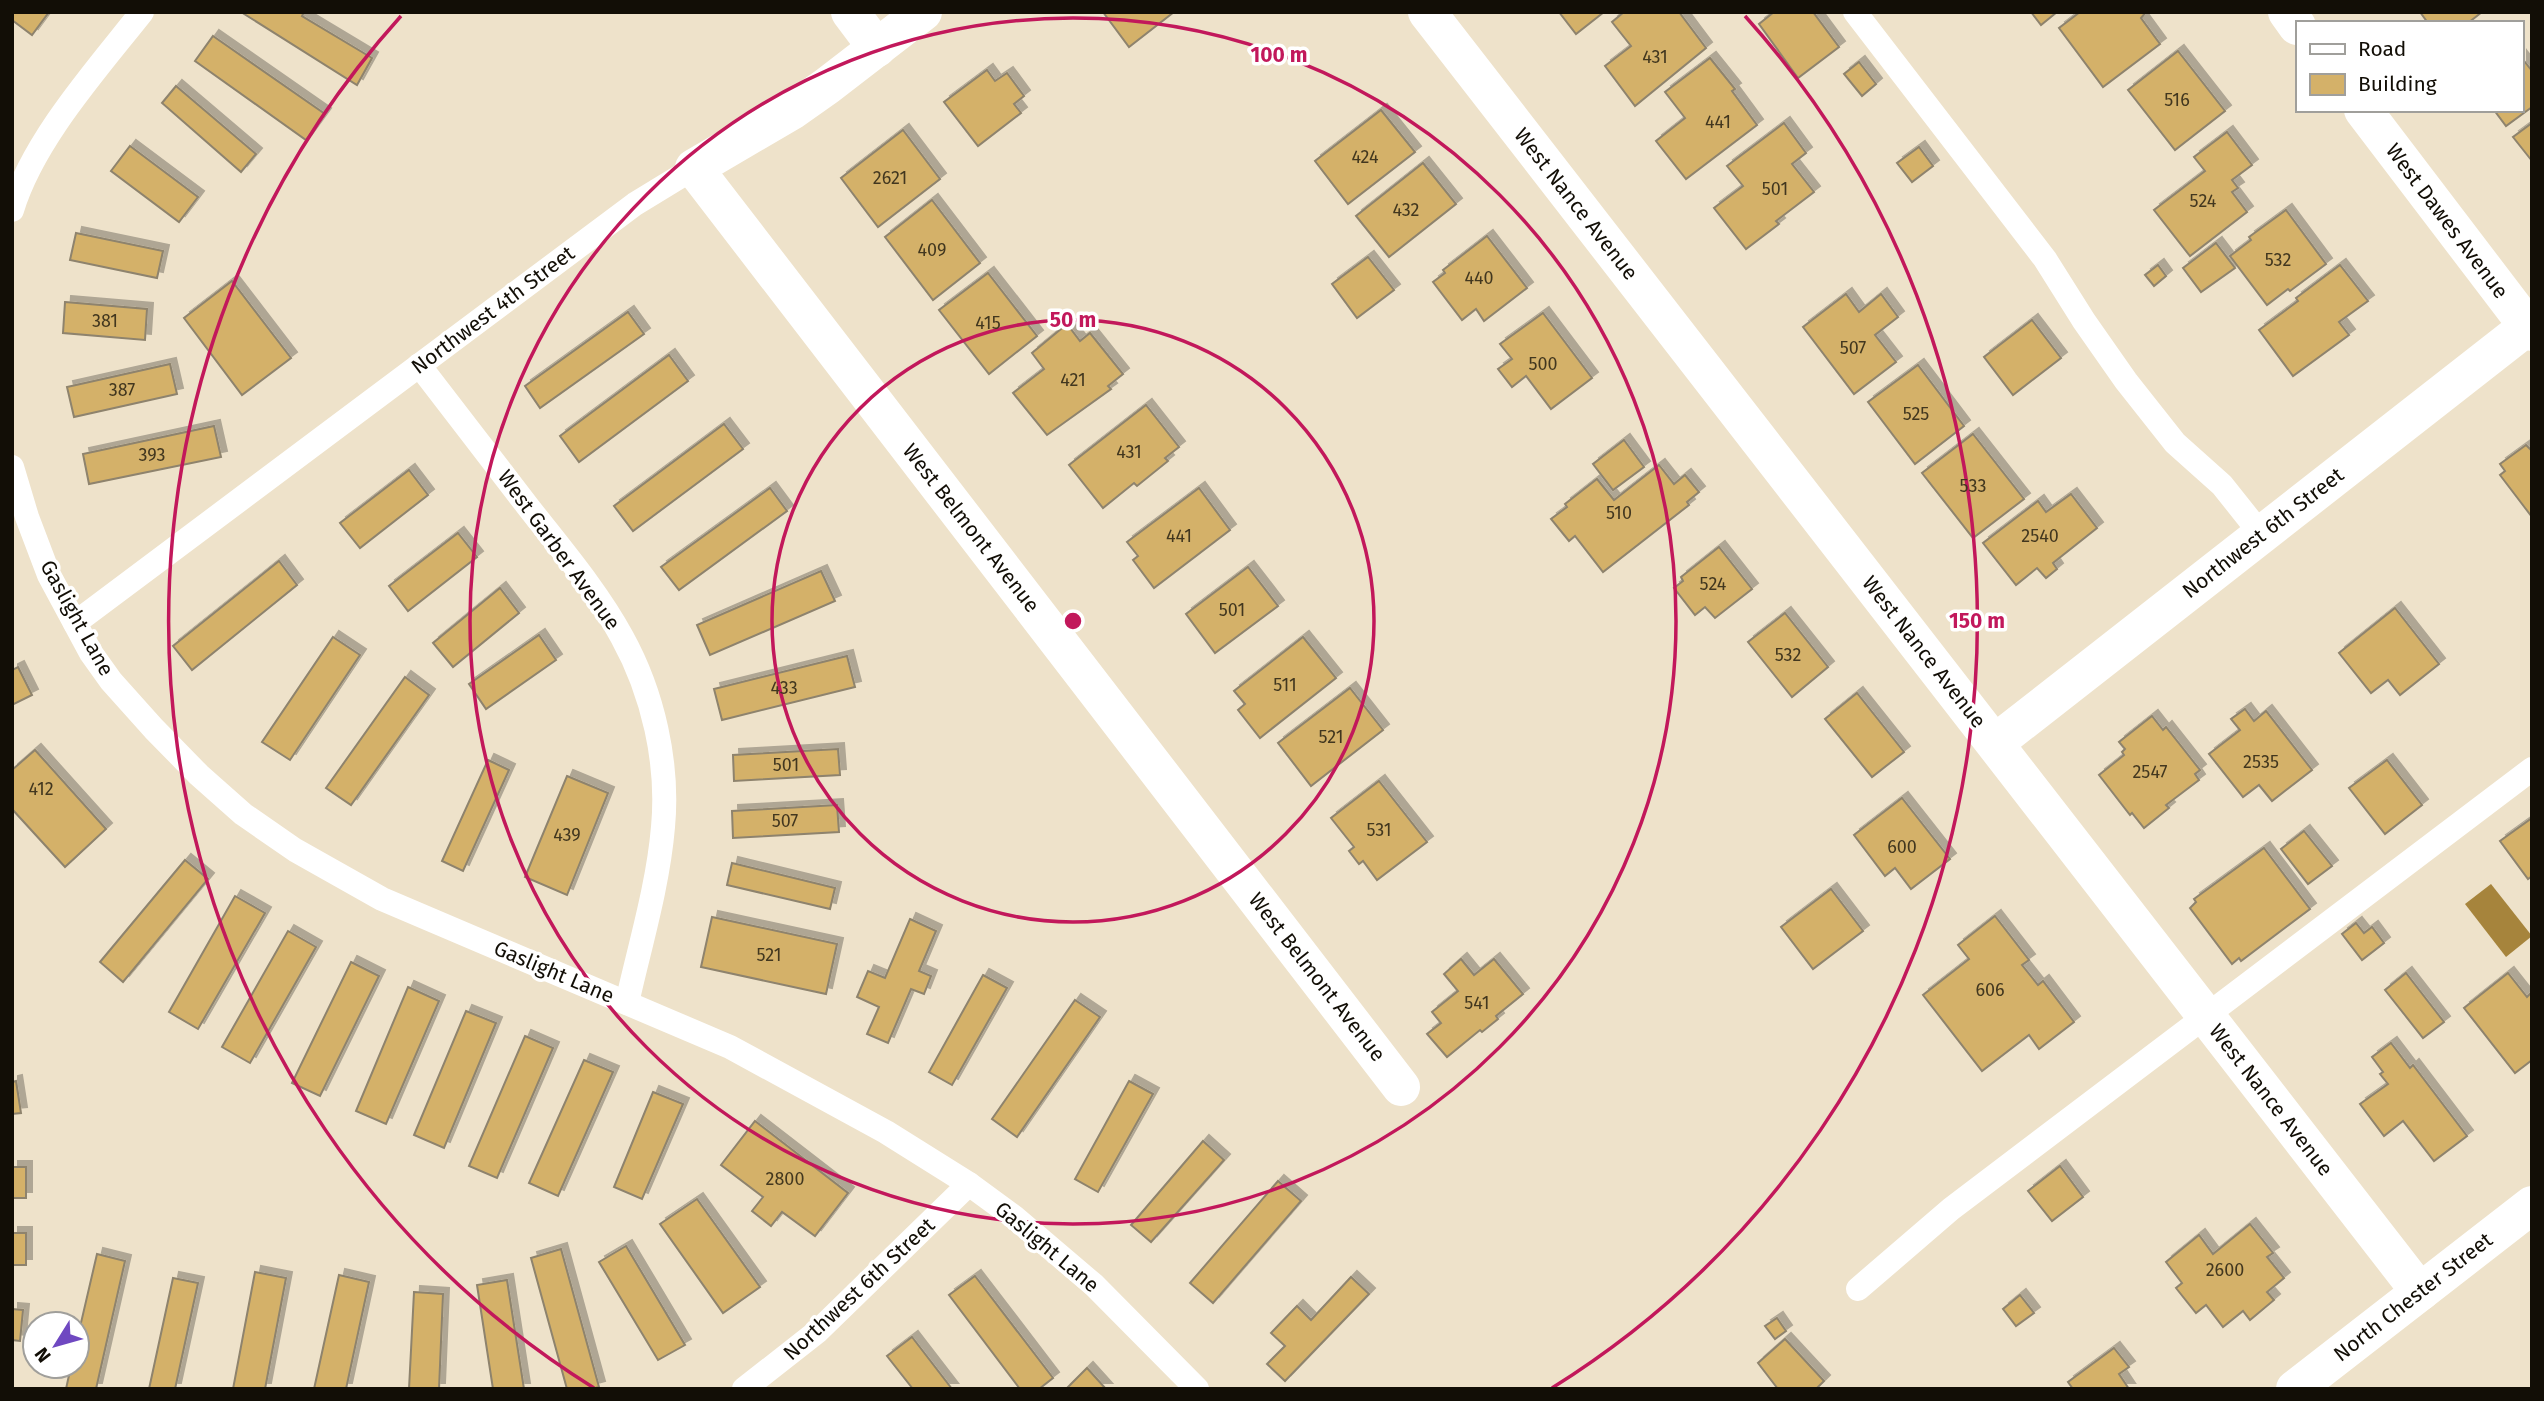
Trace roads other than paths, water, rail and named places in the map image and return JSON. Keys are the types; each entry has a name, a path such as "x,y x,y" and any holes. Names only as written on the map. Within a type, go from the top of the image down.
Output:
{"street":[{"path":"850,12 877,48"},
{"name":"Northwest 4th Street","path":"694,169 793,110 923,12"},
{"name":"West Nance Avenue","path":"1427,12 2420,1292"},
{"name":"West Dawes Avenue","path":"2364,112 2530,327"},
{"name":"West Belmont Avenue","path":"694,169 1401,1087"},
{"name":"Northwest 6th Street","path":"1994,743 2530,327"},
{"name":"North Chester Street","path":"2295,1389 2532,1205"}],"lane":[{"path":"12,210 27,172 44,144 76,96 142,12"},
{"path":"1855,12 2045,258 2126,381 2175,443 2222,485 2261,534"},
{"name":"Northwest 4th Street","path":"75,623 635,204 694,169"},
{"name":"West Garber Avenue","path":"419,365 587,584 622,637 642,681 660,747 664,786 663,826 627,1003"},
{"name":"Gaslight Lane","path":"12,467 49,575 111,681 199,775 243,814 295,850 382,899 730,1046 886,1132 969,1184 1014,1217 1094,1285 1198,1389"},
{"path":"1858,1289 1951,1209 2532,769"},
{"name":"Northwest 6th Street","path":"744,1389 818,1331 969,1184"}]}
